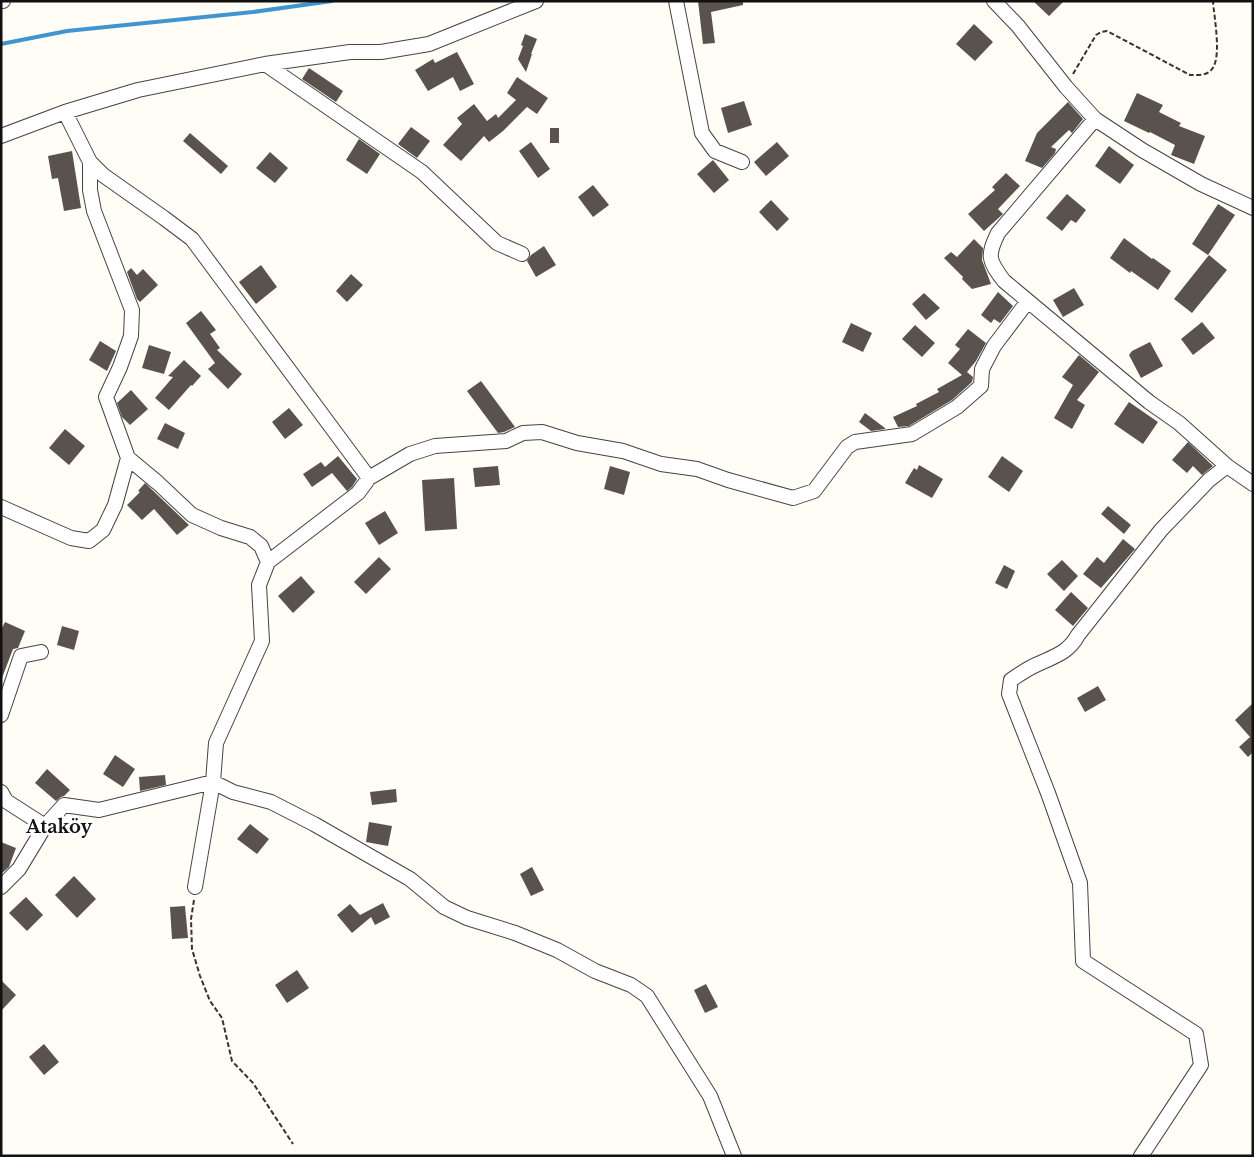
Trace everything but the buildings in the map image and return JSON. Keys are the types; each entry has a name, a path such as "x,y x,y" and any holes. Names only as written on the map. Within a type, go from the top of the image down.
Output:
{"street":[{"path":"1,136 65,112 138,90 265,64 350,52 381,52 429,44 536,1"},
{"path":"676,1 702,133 715,151 742,162"},
{"path":"994,1 1018,26 1066,87 1095,119 1142,150 1201,184 1253,208"},
{"path":"265,64 422,172 497,243 522,254"},
{"path":"65,112 90,162 103,175 192,239 369,478"},
{"path":"1095,119 998,233 990,250 994,268 1004,281 1149,402 1179,423 1227,466 1253,484"},
{"path":"90,162 90,190 94,212 132,310 131,336 120,367 106,397 128,458 192,515 221,528 250,537 261,546 268,562"},
{"path":"195,887 213,782 216,743 262,641 260,585 268,562 358,493 369,478 410,454 435,446 506,441 523,433 542,432 577,443 623,451 661,464 697,469 728,480 793,498 814,491 847,447 855,442 912,434 957,407 981,386 982,369 994,346 1028,301"},
{"path":"1,507 71,538 90,541 103,530 115,506 128,458"},
{"path":"1142,1156 1201,1065 1196,1034 1083,961 1080,883 1048,793 1008,694 1011,680 1036,665 1062,654 1073,644 1160,530 1208,480 1227,466"},
{"path":"1,715 21,656 41,652"},
{"path":"1,887 19,869 45,826 64,805 99,810 213,782 234,792 270,802 314,824 410,879 444,907 467,918 557,950 595,971 631,985 647,996 710,1096 734,1156"},
{"path":"1,792 6,801 45,826"}],"path":[{"path":"1066,87 1096,35 1107,31 1190,75 1205,74 1216,63 1217,52 1213,1"},
{"path":"195,887 191,919 192,949 210,1001 222,1018 232,1061 253,1083 293,1144"}],"waterway":[{"path":"1,44 67,31 253,12 332,1"}],"district":[{"name":"Ataköy","path":"59,827"}]}
